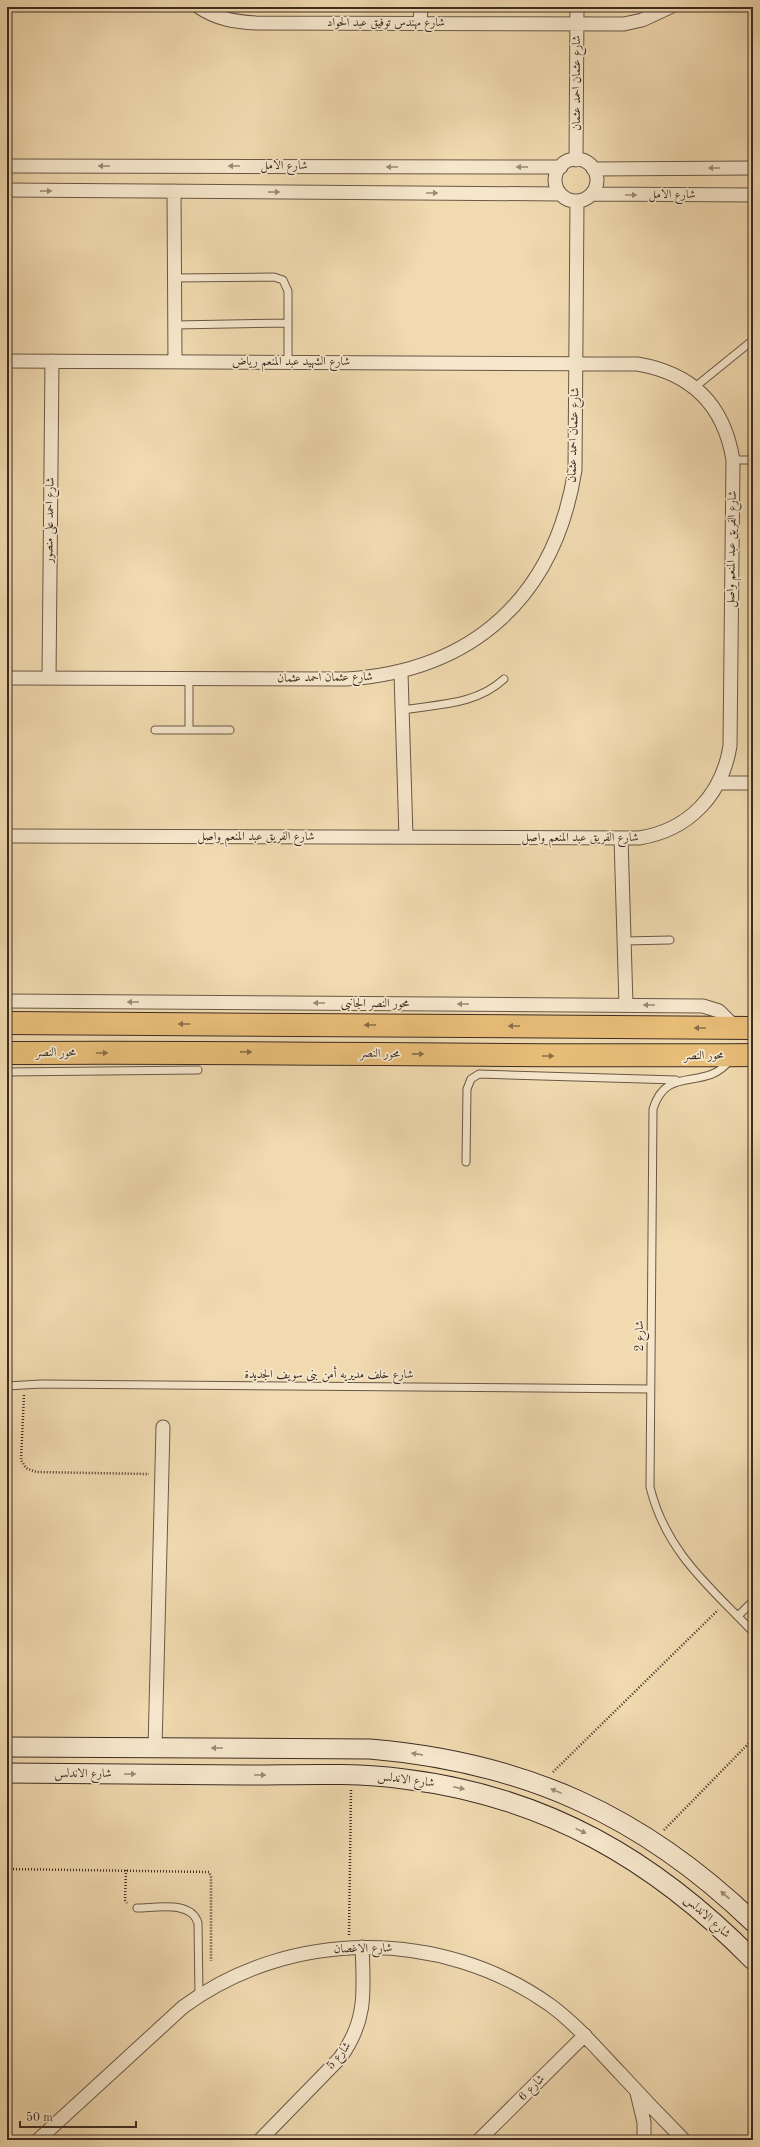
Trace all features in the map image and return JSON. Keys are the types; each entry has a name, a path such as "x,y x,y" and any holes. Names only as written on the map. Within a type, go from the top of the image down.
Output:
{"highway":[{"path":"7,1024 744,1028"},
{"path":"215,1052 216,1024"},
{"name":"محور النصر","path":"7,1053 215,1052 650,1057 743,1055"}],"street":[{"name":"شارع مهندس توفيق عبد الحواد","path":"199,7 219,17 238,22 577,24 624,24 648,18 670,7"},
{"path":"420,7 420,23"},
{"name":"شارع عثمان احمد عثمان","path":"576,160 577,7"},
{"path":"560,194 556,183 556,177 561,167 570,161 576,160 583,161 593,168 753,168"},
{"name":"شارع الامل","path":"7,166 561,167"},
{"path":"7,190 560,194 568,199 577,201 582,200 592,194 597,179 593,168"},
{"path":"174,191 175,362"},
{"name":"شارع الامل","path":"592,194 753,195"},
{"name":"شارع عثمان احمد عثمان","path":"7,678 374,678 401,673 428,664 454,652 478,638 500,620 520,599 537,577 548,558 563,526 570,498 575,470 577,201"},
{"name":"شارع الشهيد عبد المنعم رياض","path":"7,361 576,364"},
{"name":"شارع احمد على منصور","path":"48,678 52,361"},
{"name":"شارع الفريق عبد المنعم واصل","path":"7,836 621,838 652,836 686,821 705,804 719,783 728,758 730,746 733,460 725,427 707,399 695,388 668,371 637,364 576,364"},
{"path":"401,673 406,838"},
{"path":"719,783 753,783"},
{"path":"621,838 626,1005"},
{"name":"محور النصر الجانبى","path":"7,1002 709,1006 744,1028"},
{"path":"155,1748 163,1427"},
{"path":"7,1747 370,1749 399,1751 479,1765 540,1784 607,1814 653,1841 698,1873 753,1922"},
{"name":"شارع الاندلس","path":"7,1773 351,1775 403,1778 472,1791 506,1801 566,1824 617,1850 653,1872 709,1917 753,1960"},
{"name":"شارع الاغصان","path":"38,2140 183,2007 199,1995 246,1970 269,1962 315,1951 356,1948 414,1950 472,1964 493,1972 532,1993 557,2011 585,2035 636,2091 684,2140"},
{"name":"شارع 5","path":"260,2140 340,2058 349,2046 356,2032 363,2002 356,1948"},
{"name":"شارع 6","path":"479,2140 585,2035"},
{"path":"636,2091 644,2122 644,2140"}],"lane":[{"path":"174,278 279,278 285,283 288,291 288,362"},
{"path":"175,325 288,324"},
{"path":"695,388 753,340"},
{"path":"733,460 753,460"},
{"path":"402,710 474,698 490,690 504,678"},
{"path":"189,679 189,730"},
{"path":"155,730 230,730"},
{"path":"624,941 670,940"},
{"path":"466,1162 467,1089 471,1079 479,1074 676,1080 710,1076 743,1055"},
{"path":"7,1072 198,1070"},
{"name":"شارع 2","path":"676,1080 669,1084 659,1094 653,1109 650,1487 654,1505 676,1550 753,1632"},
{"name":"شارع خلف مديريه أمن بنى سويف الجديدة","path":"7,1386 41,1384 650,1389"},
{"path":"738,1616 753,1601"},
{"path":"137,1908 183,1908 194,1914 198,1923 199,1995"}],"path":[{"path":"41,1384 28,1388 23,1400 21,1460 26,1468 36,1472 162,1474"},
{"path":"540,1784 725,1603"},
{"path":"653,1841 753,1739"},
{"path":"351,1775 356,1948"},
{"path":"7,1870 206,1871 210,1874 211,1988"},
{"path":"126,1870 125,1900 129,1905 137,1908"}]}
